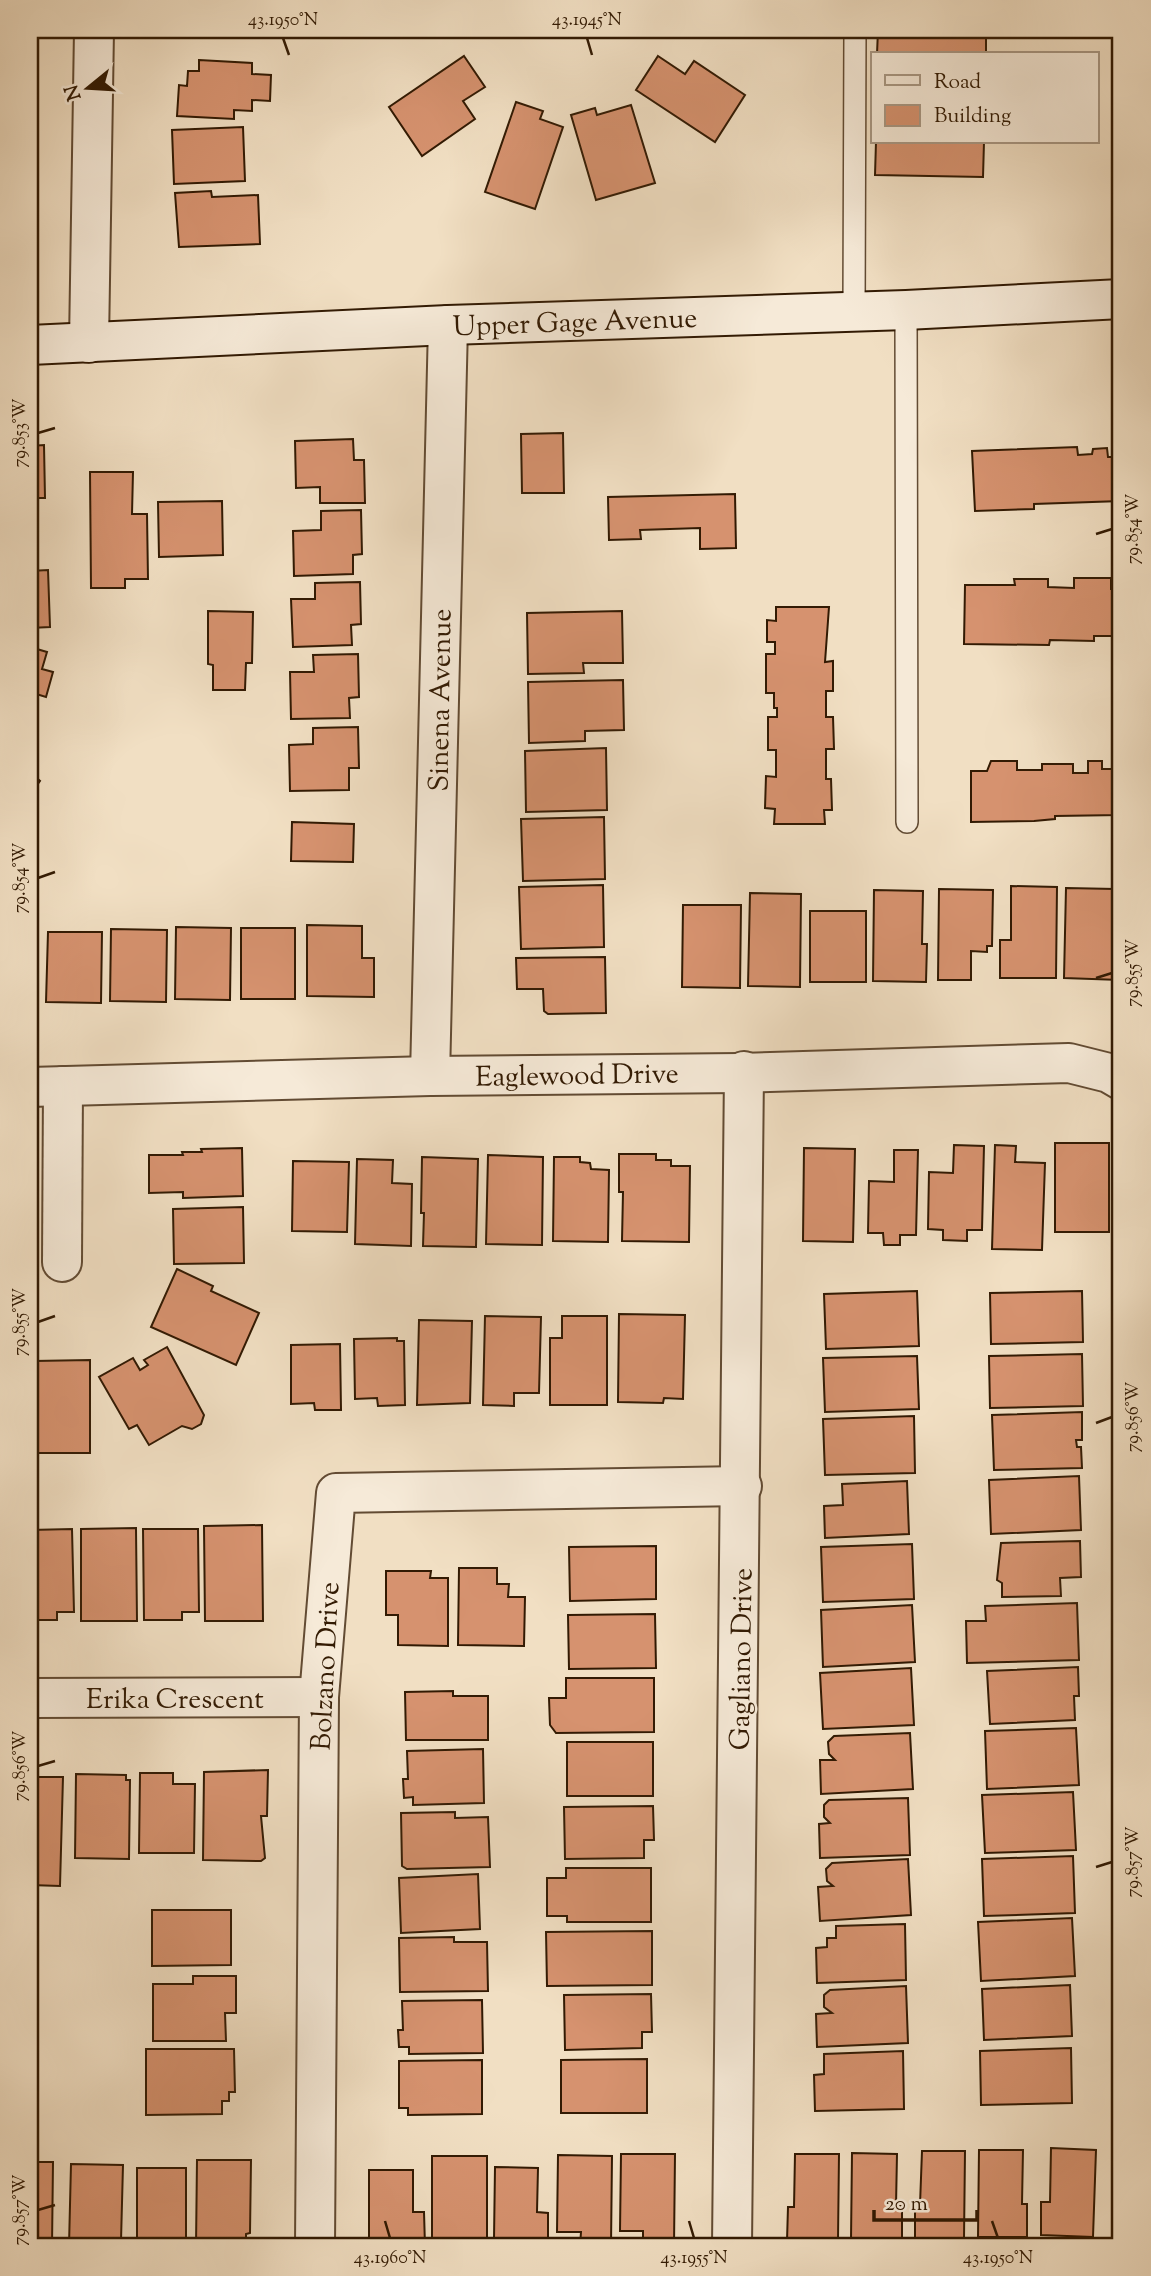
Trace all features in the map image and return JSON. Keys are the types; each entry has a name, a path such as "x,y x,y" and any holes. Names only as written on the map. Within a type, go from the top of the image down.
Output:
{"street":[{"path":"89,343 94,30"},
{"name":"Upper Gage Avenue","path":"30,345 448,325 906,310 1121,299"},
{"name":"Sinena Avenue","path":"430,1076 448,325"},
{"name":"Eaglewood Drive","path":"46,1087 1069,1063 1109,1073 1121,1080"},
{"name":"Gagliano Drive","path":"732,2246 742,1486 740,1410 744,1071"},
{"path":"46,1087 62,1262"},
{"name":"Bolzano Drive","path":"315,2246 319,1697 336,1493 742,1486"},
{"name":"Erika Crescent","path":"30,1698 319,1697"}],"lane":[{"path":"854,311 855,30"},
{"path":"906,310 907,822"}],"building":[{"path":"179,30 272,30 272,37 179,38"},
{"path":"376,30 428,30 428,37 376,38"},
{"path":"673,30 710,30 710,33 673,34"},
{"path":"878,30 986,30 986,52 877,52"},
{"path":"464,56 485,87 463,101 475,119 422,156 389,107"},
{"path":"658,56 685,74 694,61 745,95 715,142 636,90"},
{"path":"199,60 252,63 252,74 271,75 270,101 252,100 252,111 234,110 234,119 177,116 179,85 187,86 188,71 199,71"},
{"path":"516,102 543,111 540,119 563,127 535,209 485,192"},
{"path":"631,105 655,183 596,200 571,115 595,108 597,115"},
{"path":"243,127 245,181 174,184 172,130"},
{"path":"876,144 984,144 983,177 875,175"},
{"path":"211,191 212,197 258,195 260,244 179,247 175,193"},
{"path":"563,433 564,493 522,493 521,434"},
{"path":"353,439 354,460 364,460 365,503 320,503 320,487 296,488 295,441"},
{"path":"44,445 45,498 30,498 30,446"},
{"path":"1077,447 1078,455 1092,454 1093,449 1107,448 1108,457 1121,457 1121,501 1034,504 1034,509 975,511 972,451"},
{"path":"90,472 133,472 132,514 147,514 148,579 125,579 125,588 91,588"},
{"path":"735,494 736,548 700,549 700,528 640,530 641,539 609,540 608,497"},
{"path":"222,501 223,555 159,557 158,502"},
{"path":"31,510 31,565 30,565"},
{"path":"361,510 362,554 353,555 353,574 294,576 293,531 321,530 321,511"},
{"path":"48,570 50,627 30,628 30,571"},
{"path":"1074,578 1111,578 1111,589 1121,589 1121,636 1094,636 1094,641 1050,640 1049,645 964,644 965,585 1015,585 1014,579 1048,579 1048,587 1074,588"},
{"path":"360,582 361,624 351,625 352,645 293,647 291,599 315,599 315,583"},
{"path":"776,607 829,607 825,662 833,661 833,691 826,691 826,717 833,717 834,749 826,749 826,779 831,779 832,810 824,810 825,824 774,824 775,809 765,808 766,776 776,777 776,750 768,750 768,717 777,717 777,708 774,708 774,693 766,693 766,654 775,654 775,642 767,642 767,620 776,621"},
{"path":"208,611 253,612 252,663 246,663 245,690 213,690 213,665 208,664"},
{"path":"622,611 623,663 583,663 584,673 528,674 527,613"},
{"path":"30,647 47,652 42,669 53,672 46,697 33,693 30,706"},
{"path":"358,654 359,697 349,698 350,718 291,719 290,672 314,672 313,655"},
{"path":"623,680 624,730 585,731 585,741 529,743 528,682"},
{"path":"358,727 359,768 349,768 349,790 290,791 289,745 313,744 313,728"},
{"path":"606,748 607,810 526,812 525,751"},
{"path":"991,761 1017,761 1017,770 1042,770 1042,764 1073,764 1073,773 1088,773 1088,761 1102,761 1102,769 1120,769 1120,815 971,822 971,771 987,771"},
{"path":"30,772 40,781 30,795"},
{"path":"604,817 605,879 523,881 521,819"},
{"path":"292,822 354,824 353,862 291,861"},
{"path":"603,885 604,947 521,949 519,887"},
{"path":"1011,886 1057,887 1056,978 1000,978 1000,940 1011,940"},
{"path":"1066,888 1115,889 1114,941 1121,941 1120,980 1064,978"},
{"path":"939,889 993,890 992,946 987,946 987,952 971,951 971,980 938,980"},
{"path":"874,890 923,891 922,944 927,944 926,982 873,981"},
{"path":"750,893 801,894 800,987 748,986"},
{"path":"683,905 741,905 740,988 682,987"},
{"path":"810,911 866,911 866,982 810,982"},
{"path":"307,925 362,926 362,958 374,958 374,997 307,996"},
{"path":"176,927 231,928 230,1000 175,999"},
{"path":"241,928 295,928 295,999 241,999"},
{"path":"111,929 167,930 166,1002 110,1001"},
{"path":"48,932 102,932 101,1003 46,1002"},
{"path":"30,934 37,934 35,1005 30,1005"},
{"path":"605,957 606,1013 548,1014 544,1011 543,989 517,989 516,958"},
{"path":"1055,1143 1109,1143 1109,1232 1055,1232"},
{"path":"954,1145 984,1146 982,1230 967,1230 967,1241 943,1240 943,1230 928,1229 929,1172 953,1173"},
{"path":"995,1145 1016,1146 1015,1162 1045,1163 1042,1250 992,1249"},
{"path":"242,1148 243,1196 183,1198 183,1192 149,1193 149,1155 183,1155 182,1152 202,1152 201,1149"},
{"path":"804,1148 855,1149 853,1242 803,1241"},
{"path":"894,1150 918,1150 916,1235 900,1235 900,1245 884,1245 883,1233 868,1233 869,1181 894,1182"},
{"path":"619,1154 656,1154 656,1160 671,1160 671,1166 690,1166 689,1242 622,1241 623,1192 619,1192"},
{"path":"488,1155 543,1157 542,1245 486,1244"},
{"path":"422,1157 478,1159 476,1247 423,1246"},
{"path":"554,1157 580,1157 580,1162 590,1163 591,1169 609,1170 608,1242 553,1241"},
{"path":"357,1159 393,1160 392,1183 412,1184 411,1246 355,1244"},
{"path":"293,1161 349,1162 347,1232 292,1231"},
{"path":"243,1207 244,1263 174,1264 173,1209"},
{"path":"177,1269 213,1286 211,1291 259,1313 236,1365 151,1327"},
{"path":"917,1291 919,1346 826,1349 824,1294"},
{"path":"1082,1291 1083,1342 991,1344 990,1293"},
{"path":"619,1314 685,1315 683,1399 664,1398 663,1403 618,1402"},
{"path":"485,1316 541,1317 539,1393 514,1393 514,1406 483,1405"},
{"path":"562,1316 607,1316 607,1405 550,1405 550,1338 562,1338"},
{"path":"419,1320 472,1321 470,1403 417,1405"},
{"path":"397,1338 397,1341 404,1341 405,1405 378,1406 377,1398 355,1399 354,1339"},
{"path":"340,1344 341,1410 315,1410 314,1403 291,1404 291,1345"},
{"path":"167,1347 204,1415 201,1424 192,1429 182,1426 149,1445 137,1425 129,1429 99,1377 133,1358 140,1370 148,1365 144,1360"},
{"path":"1082,1354 1083,1406 990,1408 989,1356"},
{"path":"917,1356 919,1409 825,1412 823,1358"},
{"path":"90,1360 90,1453 34,1453 34,1361"},
{"path":"1082,1412 1082,1440 1076,1440 1077,1447 1081,1447 1082,1468 994,1470 992,1415"},
{"path":"914,1416 915,1473 825,1475 823,1419"},
{"path":"1079,1476 1081,1530 991,1534 989,1480"},
{"path":"907,1481 909,1534 825,1538 824,1506 843,1505 842,1484"},
{"path":"262,1525 263,1621 205,1621 204,1526"},
{"path":"136,1528 137,1621 81,1621 81,1529"},
{"path":"72,1529 74,1612 57,1612 57,1620 30,1620 30,1530"},
{"path":"143,1529 198,1529 199,1612 182,1612 182,1620 144,1620"},
{"path":"1080,1541 1081,1577 1060,1578 1061,1596 1002,1597 1002,1583 997,1580 1001,1543"},
{"path":"912,1544 914,1599 823,1602 821,1547"},
{"path":"656,1546 656,1599 570,1601 569,1547"},
{"path":"459,1568 497,1568 497,1584 509,1584 508,1597 525,1597 524,1646 458,1645"},
{"path":"386,1571 431,1571 430,1578 448,1578 448,1646 398,1645 398,1615 386,1615"},
{"path":"1077,1603 1079,1660 967,1663 966,1621 986,1621 985,1606"},
{"path":"912,1605 915,1662 823,1667 821,1610"},
{"path":"655,1614 656,1668 569,1669 568,1615"},
{"path":"1078,1667 1079,1696 1074,1696 1075,1720 990,1724 987,1671"},
{"path":"911,1668 914,1725 823,1729 820,1673"},
{"path":"566,1678 654,1678 654,1732 556,1733 550,1725 549,1698 566,1698"},
{"path":"453,1691 453,1696 488,1696 488,1740 406,1740 405,1692"},
{"path":"1076,1728 1079,1785 987,1789 985,1731"},
{"path":"910,1733 913,1789 821,1794 820,1760 835,1760 829,1754 828,1742 834,1736"},
{"path":"567,1742 653,1742 653,1796 567,1796"},
{"path":"483,1749 484,1803 413,1805 413,1797 404,1798 403,1779 408,1779 407,1751"},
{"path":"268,1770 267,1816 261,1816 265,1858 261,1861 203,1860 204,1772"},
{"path":"140,1773 173,1773 173,1784 195,1784 194,1853 139,1853"},
{"path":"76,1774 126,1775 126,1780 130,1780 129,1859 75,1858"},
{"path":"30,1777 63,1777 60,1886 30,1885"},
{"path":"1073,1792 1076,1850 985,1853 982,1795"},
{"path":"908,1798 910,1855 820,1858 819,1824 830,1823 824,1817 824,1805 829,1800"},
{"path":"653,1806 654,1840 644,1840 644,1858 565,1859 564,1807"},
{"path":"455,1812 455,1818 488,1817 490,1867 407,1869 402,1866 401,1813"},
{"path":"1073,1856 1075,1913 984,1916 982,1859"},
{"path":"908,1859 911,1915 820,1921 818,1887 833,1886 827,1881 826,1869 832,1863"},
{"path":"566,1868 651,1868 651,1922 567,1922 567,1916 547,1916 547,1878 566,1878"},
{"path":"478,1874 480,1929 401,1933 399,1878"},
{"path":"152,1910 231,1910 231,1965 152,1966"},
{"path":"1072,1918 1075,1976 981,1981 978,1922"},
{"path":"905,1924 906,1980 817,1983 816,1948 827,1947 827,1938 836,1938 836,1926"},
{"path":"652,1931 652,1985 547,1986 546,1932"},
{"path":"454,1937 454,1942 487,1942 488,1991 400,1992 399,1938"},
{"path":"193,1976 236,1976 236,2013 225,2013 226,2041 153,2041 153,1984 193,1984"},
{"path":"1070,1985 1072,2036 984,2040 982,1989"},
{"path":"906,1986 908,2043 817,2047 816,2014 832,2013 824,2007 824,1995 830,1990"},
{"path":"651,1994 652,2032 642,2032 642,2048 565,2050 564,1995"},
{"path":"482,2000 483,2053 409,2054 409,2047 399,2047 398,2030 403,2030 402,2001"},
{"path":"1071,2048 1072,2103 981,2105 980,2051"},
{"path":"146,2049 234,2049 235,2092 229,2092 229,2101 222,2101 222,2114 146,2115"},
{"path":"903,2051 904,2109 815,2111 814,2075 824,2074 824,2054"},
{"path":"647,2059 647,2113 561,2113 561,2060"},
{"path":"482,2060 482,2114 408,2115 408,2108 399,2108 399,2061"},
{"path":"1051,2148 1096,2150 1093,2237 1041,2235 1041,2202 1050,2202"},
{"path":"979,2150 1023,2150 1022,2204 1027,2204 1027,2237 978,2237"},
{"path":"922,2151 965,2151 964,2239 915,2238 915,2205 920,2205"},
{"path":"852,2153 897,2154 896,2206 902,2206 902,2240 851,2240"},
{"path":"621,2154 675,2154 674,2246 643,2245 643,2231 620,2231"},
{"path":"795,2154 839,2154 838,2241 787,2241 788,2207 794,2207"},
{"path":"558,2155 612,2156 611,2246 580,2246 581,2232 557,2232"},
{"path":"432,2156 487,2156 487,2240 456,2240 456,2246 432,2246"},
{"path":"197,2160 251,2160 250,2233 246,2234 246,2246 196,2246"},
{"path":"30,2162 53,2162 52,2246 30,2245"},
{"path":"71,2164 123,2165 121,2241 103,2241 103,2246 69,2246"},
{"path":"495,2167 538,2168 537,2212 548,2213 548,2246 512,2246 513,2240 494,2239"},
{"path":"137,2168 186,2168 186,2246 137,2246"},
{"path":"369,2170 413,2170 413,2212 424,2212 425,2246 388,2246 388,2241 369,2241"}]}
